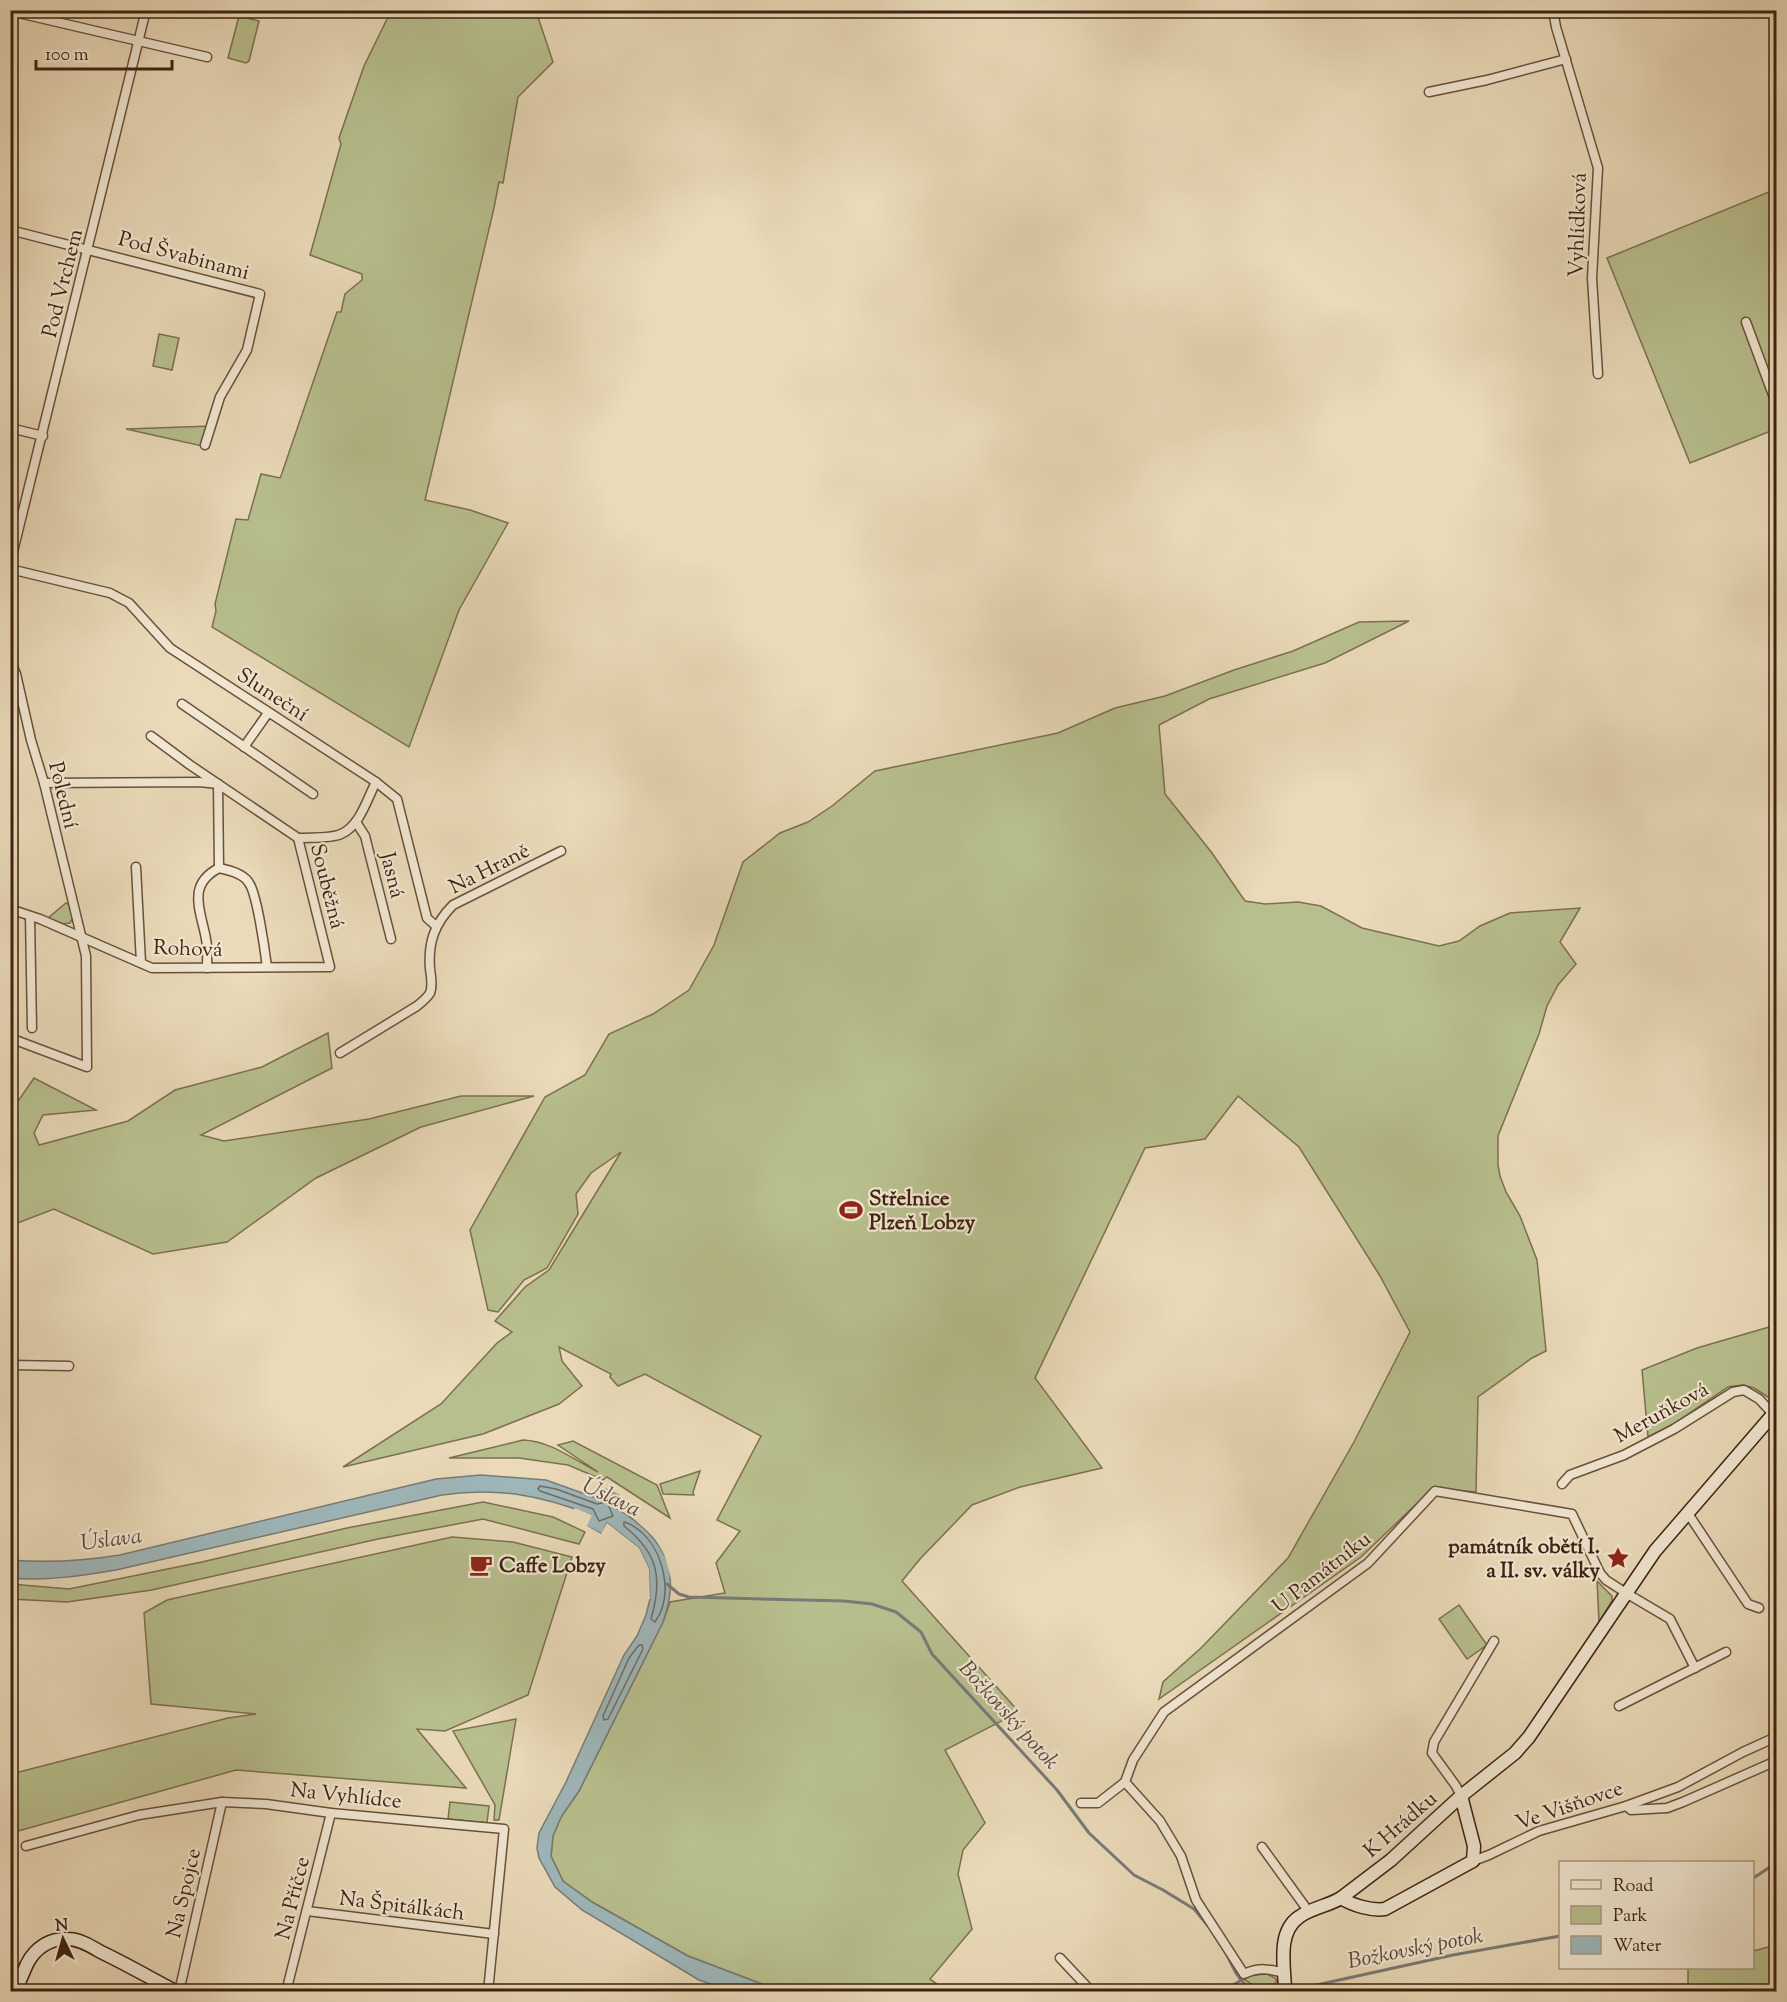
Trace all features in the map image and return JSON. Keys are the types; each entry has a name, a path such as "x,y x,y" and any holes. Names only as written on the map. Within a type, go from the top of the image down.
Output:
{"street":[{"name":"Pod Vrchem","path":"10,564 146,10"},
{"name":"Vyhlídková","path":"1553,10 1598,168 1592,278 1598,374"},
{"path":"10,11 207,57"},
{"path":"1429,92 1487,80 1566,59"},
{"name":"Pod Švabinami","path":"10,230 260,294 247,350 220,397 205,445"},
{"path":"1746,321 1776,403"},
{"path":"10,428 43,436"},
{"name":"Sluneční","path":"10,569 110,593 129,603 170,648 376,782 397,799 427,918 436,926"},
{"name":"Polední","path":"10,660 16,674 31,740 44,783 86,956 87,1067 10,1038"},
{"path":"182,705 313,794"},
{"path":"244,747 268,713"},
{"name":"Souběžná","path":"151,736 298,838 330,967"},
{"path":"44,783 199,782 218,784 219,868"},
{"path":"298,838 340,835 356,822 376,782"},
{"name":"Jasná","path":"356,822 365,836 391,939"},
{"name":"Na Hraně","path":"340,1053 417,1006 426,997 431,989 429,949 436,926 453,905 561,852"},
{"name":"Rohová","path":"136,867 141,963 153,968 330,967"},
{"path":"219,868 241,876 251,885 267,967"},
{"path":"207,968 207,943 197,896 200,887 219,868"},
{"path":"10,909 141,963"},
{"path":"30,916 32,1028"},
{"path":"10,1365 69,1366"},
{"name":"Meruňková","path":"1562,1484 1570,1475 1624,1455 1674,1429 1733,1392 1744,1390 1776,1414"},
{"path":"1494,1641 1432,1749 1432,1753 1456,1786 1461,1797 1499,1767 1529,1737 1654,1551 1776,1414"},
{"name":"U Památníku","path":"1081,1803 1098,1803 1125,1782 1133,1760 1164,1712 1368,1563 1435,1491 1572,1514 1600,1573 1606,1580 1626,1593"},
{"path":"1687,1512 1748,1604 1759,1608"},
{"path":"1626,1593 1670,1619 1695,1668"},
{"path":"1618,1706 1726,1652"},
{"name":"Ve Višňovce","path":"1341,1898 1348,1902 1384,1910 1473,1861 1539,1831 1567,1825 1678,1787 1776,1737"},
{"path":"1626,1806 1631,1810 1667,1808 1776,1761"},
{"path":"1125,1782 1160,1821 1180,1856 1196,1900 1244,1974 1265,1968 1285,1982"},
{"name":"K Hrádku","path":"1285,1982 1284,1942 1291,1925 1299,1917 1341,1898 1391,1860 1461,1797 1474,1846 1473,1861"},
{"name":"Na Vyhlídce","path":"26,1846 138,1815 222,1802 266,1804 331,1813 504,1829 488,1992"},
{"name":"Na Spojce","path":"178,1992 222,1802"},
{"name":"Na Příčce","path":"286,1992 331,1813"},
{"path":"1262,1846 1309,1912"},
{"name":"Na Špitálkách","path":"307,1911 494,1934"},
{"path":"15,1992 27,1964 39,1947 56,1940 69,1939 89,1946 178,1992"},
{"path":"1060,1958 1092,1992"}],"green space":[{"path":"399,10 536,11 553,62 518,97 503,183 499,182 425,500 470,510 508,523 459,610 409,747 212,627 216,611 215,604 236,519 248,520 261,474 280,478 337,312 341,312 345,294 362,280 362,274 310,255 341,144 339,138 364,66 388,17"},
{"path":"239,16 259,21 249,61 246,63 228,58"},
{"path":"1776,189 1776,429 1690,463 1607,258"},
{"path":"159,334 179,338 172,370 153,366"},
{"path":"211,426 202,446 126,429"},
{"path":"1409,621 1325,663 1209,699 1159,725 1165,794 1212,853 1245,901 1265,904 1298,902 1321,906 1362,928 1439,946 1459,941 1480,926 1510,913 1580,908 1560,942 1576,964 1558,985 1547,1006 1539,1034 1498,1136 1500,1176 1520,1216 1537,1260 1546,1351 1532,1358 1478,1397 1476,1492 1433,1488 1361,1557 1159,1699 1163,1682 1201,1648 1288,1558 1354,1442 1410,1332 1380,1276 1299,1147 1238,1096 1205,1139 1145,1148 1035,1378 1102,1468 1020,1487 972,1505 902,1581 1019,1712 945,1750 985,1823 963,1850 958,1874 972,1929 930,1979 947,1991 775,1989 688,1956 592,1902 563,1881 551,1856 553,1836 561,1817 579,1791 663,1622 670,1602 725,1593 716,1563 740,1531 717,1520 761,1436 645,1374 618,1386 610,1377 611,1374 559,1347 562,1361 582,1386 559,1404 483,1434 343,1467 441,1404 497,1343 512,1332 495,1321 525,1287 549,1270 621,1152 591,1173 576,1194 578,1214 547,1268 524,1280 498,1312 488,1310 470,1230 545,1097 585,1075 609,1034 653,1014 689,990 714,945 743,862 780,833 808,822 832,806 875,771 1058,733 1115,708 1165,696 1293,651 1359,622"},
{"path":"66,903 69,905 73,918 70,923 63,924 48,918"},
{"path":"328,1033 332,1068 201,1135 224,1141 369,1119 461,1096 534,1096 421,1127 316,1178 227,1242 153,1254 54,1209 15,1224 11,1222 11,1110 34,1078 96,1110 43,1115 34,1133 39,1145 128,1121 175,1090 262,1067"},
{"path":"1776,1325 1776,1396 1771,1399 1754,1388 1743,1385 1728,1387 1672,1425 1648,1437 1642,1370 1697,1348"},
{"path":"523,1440 553,1447 598,1472 558,1445 573,1441 657,1485 670,1518 607,1477 603,1480 568,1465 519,1458 449,1458"},
{"path":"700,1471 694,1495 663,1494 660,1484"},
{"path":"483,1502 553,1517 585,1532 579,1544 483,1519 378,1539 152,1590 67,1602 11,1599 11,1584 69,1589 202,1562 347,1528"},
{"path":"452,1537 513,1542 572,1557 528,1695 445,1731 417,1729 466,1788 236,1770 11,1833 11,1774 228,1718 256,1714 151,1704 144,1613 167,1600"},
{"path":"1597,1581 1612,1596 1612,1601 1599,1622"},
{"path":"1459,1605 1487,1645 1467,1659 1439,1619"},
{"path":"516,1719 499,1820 494,1820 495,1805 453,1731"},
{"path":"450,1802 489,1806 487,1823 448,1819"},
{"path":"1776,1945 1776,1991 1688,1991 1688,1969 1754,1969 1754,1951"},
{"path":"1267,1974 1277,1981 1269,1990 1259,1989 1242,1978 1255,1975"}],"water":[{"name":"Úslava","path":"481,1475 546,1480 599,1499 605,1488 620,1495 615,1507 645,1529 664,1555 669,1569 671,1585 663,1622 579,1791 561,1817 553,1836 551,1856 563,1881 592,1902 688,1956 775,1989 812,1991 731,1991 699,1980 582,1910 555,1887 539,1858 537,1848 539,1833 566,1782 624,1655 637,1636 650,1599 649,1569 639,1548 607,1523 602,1534 586,1526 591,1515 554,1502 518,1494 462,1493 442,1495 116,1570 37,1579 11,1578 10,1560 65,1561 120,1555 436,1479"}],"pier":[{"path":"605,1485 622,1493 623,1496 618,1506 648,1526 657,1536 667,1553 673,1586 664,1554 655,1538 632,1517 614,1507 620,1495 605,1488 600,1499 581,1491 583,1488 598,1495 602,1486"},
{"path":"575,1508 592,1515 587,1526 601,1534 607,1523 639,1548 649,1569 650,1599 648,1599 646,1570 637,1550 608,1527 602,1537 585,1529 583,1525 588,1517 573,1511"}],"waterway":[{"name":"Božkovský potok","path":"667,1584 679,1594 689,1597 844,1601 872,1604 896,1612 921,1632 932,1654 1057,1790 1089,1833 1134,1875 1194,1909 1209,1927"},
{"name":"Božkovský potok","path":"1754,1878 1776,1863"},
{"name":"Božkovský potok","path":"1289,1991 1453,1955 1559,1936"},
{"name":"Božkovský potok","path":"1227,1955 1240,1978 1249,1987 1276,1992"},
{"path":"1231,1986 1240,1981"}],"railway":[{"path":"10,1983 30,1992"}],"place":[{"name":"Střelnice Plzeň Lobzy","path":"851,1210"},
{"name":"památník obětí I. a II. sv. války","path":"1618,1558"},
{"name":"Caffe Lobzy","path":"481,1565"}]}
